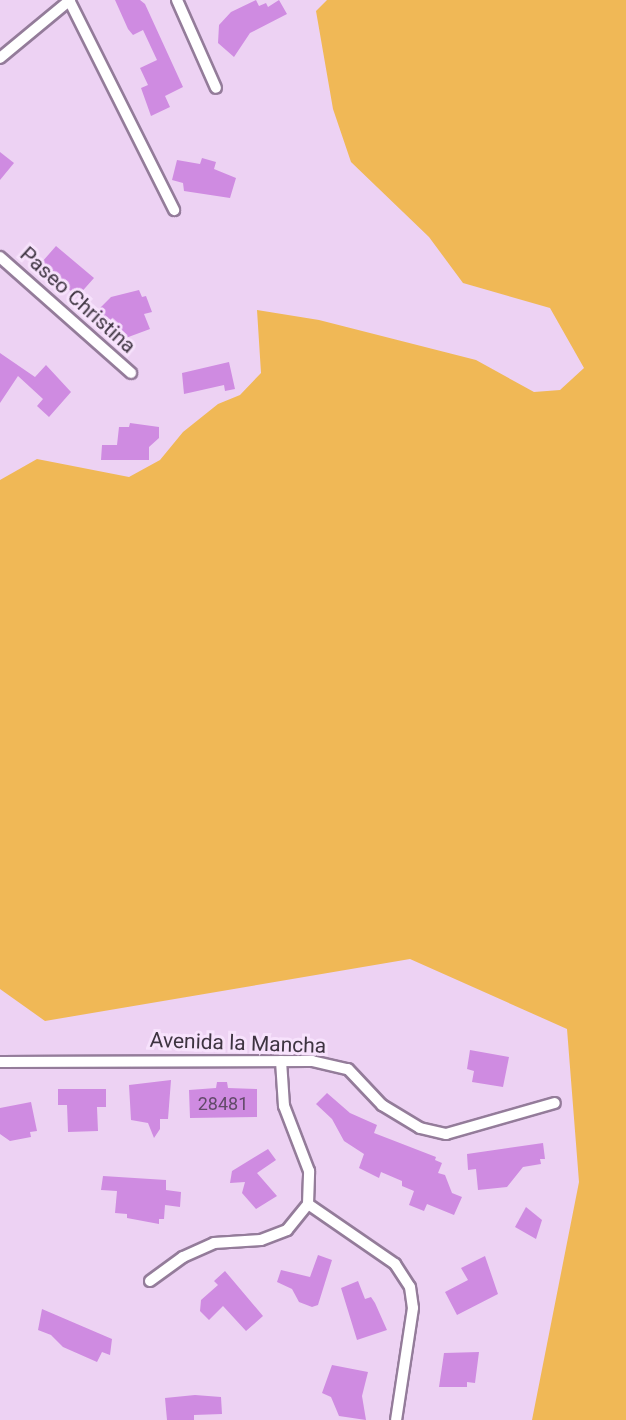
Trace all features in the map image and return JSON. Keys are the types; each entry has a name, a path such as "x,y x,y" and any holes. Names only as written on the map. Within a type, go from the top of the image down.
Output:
{"street":[{"path":"0,58 70,0 174,210"},
{"path":"178,1 216,88"},
{"name":"Paseo Christina","path":"0,257 131,373"},
{"path":"150,1281 183,1257 214,1243 261,1240 287,1230 308,1204 309,1171 284,1106 281,1060"},
{"name":"Avenida la Mancha","path":"0,1062 312,1061 348,1069 382,1105 420,1128 446,1134 555,1103"},
{"path":"308,1204 395,1264 411,1287 413,1308 396,1420"}],"shaded area":[{"path":"327,0 626,0 626,1420 532,1420 579,1182 567,1029 410,959 45,1021 0,989 0,480 37,459 129,477 160,460 183,432 218,404 240,395 261,373 257,310 319,320 476,360 534,392 560,390 584,368 550,308 463,283 429,237 351,162 333,109 316,11"}],"building":[{"path":"115,0 140,0 145,4 183,87 165,96 170,107 151,116 141,88 148,85 140,68 157,60 143,30 133,35 128,29"},
{"path":"256,0 259,6 266,3 268,7 279,0 287,14 250,33 234,57 218,43 219,25 231,12"},
{"path":"0,152 14,163 0,180"},
{"path":"202,158 216,162 214,169 236,178 230,198 184,191 183,183 172,180 177,160 200,164"},
{"path":"56,246 94,278 78,296 53,278 56,274 42,262"},
{"path":"139,290 142,297 146,296 152,312 144,314 150,329 123,339 119,330 115,332 96,312 111,297"},
{"path":"0,353 35,377 46,365 71,392 49,417 37,406 43,399 18,376 0,403"},
{"path":"229,362 235,389 225,391 224,385 184,394 182,373"},
{"path":"130,423 159,427 159,438 149,447 149,460 101,460 102,445 117,445 119,427 129,427"},
{"path":"470,1050 509,1057 503,1087 472,1082 474,1071 467,1069"},
{"path":"171,1080 168,1119 160,1119 160,1129 154,1138 148,1123 131,1120 129,1085"},
{"path":"217,1082 227,1082 228,1088 257,1089 257,1117 190,1118 189,1090 216,1088"},
{"path":"58,1089 106,1089 106,1107 97,1107 98,1131 68,1132 67,1105 58,1105"},
{"path":"327,1093 350,1113 377,1125 374,1133 436,1157 435,1160 442,1163 438,1173 445,1175 452,1193 462,1197 454,1215 427,1204 424,1211 409,1205 414,1191 402,1186 402,1181 381,1172 379,1178 359,1168 364,1154 344,1141 332,1119 316,1104"},
{"path":"31,1102 37,1131 30,1132 31,1137 10,1141 0,1134 0,1108"},
{"path":"543,1143 545,1159 540,1159 541,1164 523,1167 507,1187 478,1190 476,1169 468,1170 467,1154"},
{"path":"268,1149 276,1160 257,1173 277,1196 256,1209 242,1193 245,1182 230,1183 232,1171"},
{"path":"103,1176 166,1180 166,1190 181,1192 180,1207 165,1205 164,1219 159,1219 159,1224 127,1218 127,1214 115,1213 117,1191 101,1190"},
{"path":"526,1207 542,1220 536,1239 515,1227"},
{"path":"318,1255 332,1260 318,1305 312,1307 299,1302 292,1289 277,1282 281,1270 310,1277"},
{"path":"485,1256 498,1294 457,1315 445,1292 468,1280 461,1268"},
{"path":"225,1271 263,1316 246,1331 223,1306 209,1320 200,1311 201,1300 218,1285 214,1281"},
{"path":"358,1281 365,1299 371,1297 375,1303 387,1330 357,1340 341,1288"},
{"path":"42,1309 112,1339 110,1355 102,1352 97,1362 63,1347 51,1335 38,1330"},
{"path":"479,1352 475,1383 467,1382 467,1387 439,1387 444,1353"},
{"path":"332,1365 368,1372 362,1396 366,1420 339,1416 331,1397 322,1393"},
{"path":"195,1395 221,1397 222,1414 194,1415 194,1420 167,1420 165,1398"}]}
